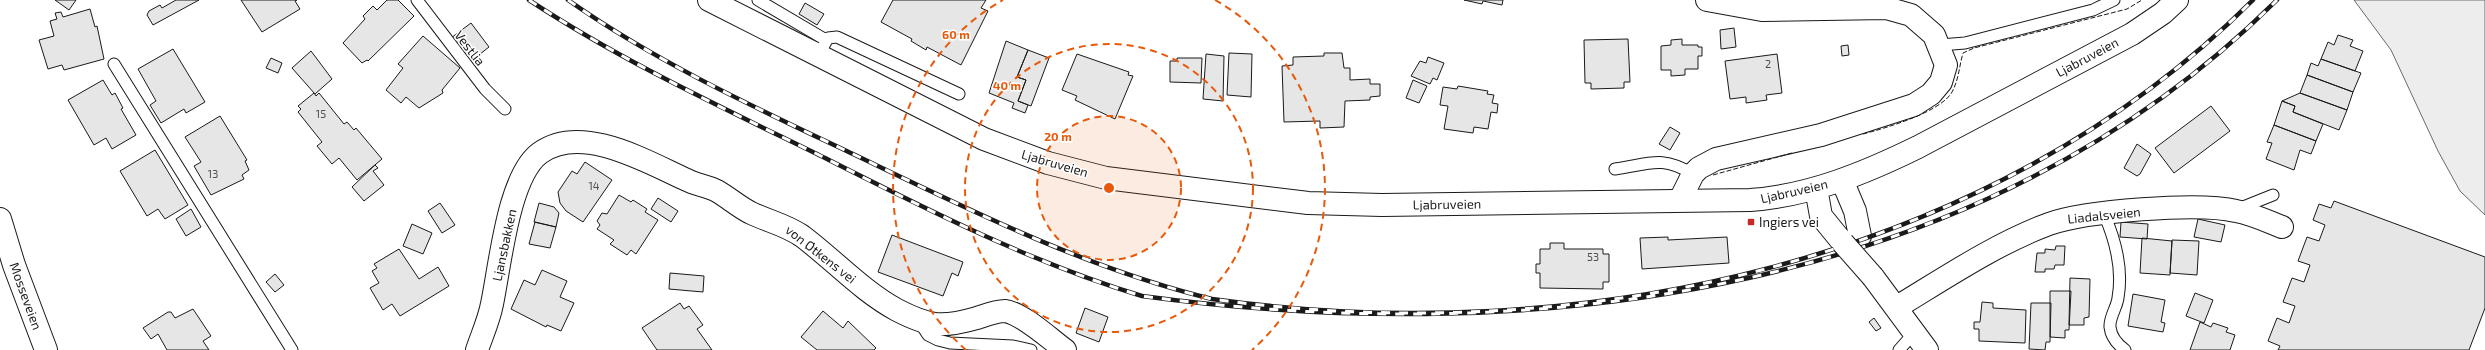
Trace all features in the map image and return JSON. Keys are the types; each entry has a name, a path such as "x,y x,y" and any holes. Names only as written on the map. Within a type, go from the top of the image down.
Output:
{"main road":[{"name":"Ljabruveien","path":"709,0 822,48 950,123 1001,146 1048,163 1106,178 1308,203 1382,205 1750,200 1771,199 1816,188 1842,180 1901,155 2132,34 2163,13 2177,0"},
{"path":"1680,200 1693,174 1699,168 1716,159 1821,135 1914,105 1931,94 1941,82 1946,65 1940,45 1934,35 1911,15 1876,4 1762,10 1707,0"},
{"name":"von Øtkens vei","path":"547,149 557,144 577,141 599,145 638,157 690,181 716,190 752,213 782,224 795,232 864,288 896,309 930,325 952,325 1004,311 1022,318 1065,350"},
{"name":"Ljansbakken","path":"477,350 492,306 501,248 516,193 526,170 538,154 547,149"},
{"path":"1842,180 1855,211 1852,240"},
{"path":"1816,188 1821,216 1852,240 1868,270 1897,306 1921,342"},
{"name":"Liadalsveien","path":"1897,306 1974,261 2048,224 2069,217 2176,208 2236,210 2282,226"},
{"name":"Mosseveien","path":"0,219 14,265 46,350"}],"lane":[{"name":"Vestlia","path":"417,0 485,90 505,109"},
{"path":"758,0 822,48 837,37 853,43 959,94"},
{"path":"1940,45 1965,43 2093,10 2114,0"},
{"path":"114,64 292,350"},
{"path":"1615,169 1665,161 1676,164 1693,174"},
{"path":"2236,210 2273,195"},
{"path":"2104,214 2112,233 2119,268 2118,298 2110,326 2114,339 2125,350"},
{"path":"917,319 928,335 938,340 950,343 1013,346 1031,350"},
{"path":"1898,350 1921,342"}],"shaded area":[{"path":"2354,0 2485,0 2485,215 2460,191 2438,151 2391,50"}],"building":[{"path":"55,0 76,0 69,10"},
{"path":"176,0 199,0 153,25 147,15 149,11 160,5 162,8"},
{"path":"241,0 297,0 295,1 300,9 262,32"},
{"path":"387,0 398,0 414,16 368,61 367,60 362,63 343,43 365,19 363,16 373,6 377,10"},
{"path":"893,0 986,0 981,8 988,11 961,65 927,47 926,50 911,41 912,39 881,22"},
{"path":"1464,0 1503,0 1502,5 1483,1 1482,4"},
{"path":"805,3 824,14 817,25 799,14"},
{"path":"90,9 95,27 97,26 104,59 64,70 62,65 48,69 39,40 54,36 50,21 57,19 55,13 61,12 63,17"},
{"path":"471,23 489,47 470,62 451,38"},
{"path":"1734,28 1736,47 1721,49 1720,30"},
{"path":"2338,35 2353,40 2350,46 2363,51 2355,71 2321,59 2328,42 2334,45"},
{"path":"423,36 460,68 442,90 443,93 419,108 406,97 401,103 386,90 403,68 398,64"},
{"path":"1628,39 1630,82 1624,82 1624,88 1591,89 1591,83 1585,83 1584,40"},
{"path":"1682,39 1682,45 1698,45 1698,47 1702,47 1702,56 1698,56 1698,69 1685,69 1685,75 1671,76 1671,70 1661,70 1661,46 1671,45 1671,40"},
{"path":"1006,41 1028,50 1017,77 1026,80 1018,101 1028,105 1025,113 1012,108 1014,103 989,93"},
{"path":"1848,45 1849,55 1842,56 1841,46"},
{"path":"173,49 205,102 186,113 184,109 161,123 150,105 156,101 138,69"},
{"path":"1028,50 1049,58 1031,106 1018,101 1026,80 1017,77"},
{"path":"311,51 332,79 315,94 292,68"},
{"path":"1229,53 1252,54 1251,97 1227,95"},
{"path":"1324,53 1342,53 1344,68 1350,68 1350,80 1370,79 1370,84 1380,84 1380,96 1370,97 1370,100 1345,101 1344,127 1320,128 1320,121 1284,122 1282,66 1293,65 1293,57 1324,56"},
{"path":"1077,54 1129,72 1128,75 1133,76 1115,119 1075,100 1077,96 1062,90"},
{"path":"1206,54 1224,56 1223,101 1203,99"},
{"path":"1777,54 1782,93 1766,95 1767,100 1746,103 1746,97 1730,99 1725,61"},
{"path":"1428,57 1444,63 1437,80 1433,78 1430,84 1411,76 1420,61 1426,63"},
{"path":"271,58 282,63 278,73 266,68"},
{"path":"1177,58 1202,58 1201,83 1170,82 1170,61 1177,61"},
{"path":"2321,59 2361,73 2353,92 2307,75 2311,63 2318,66"},
{"path":"2307,75 2353,92 2347,110 2300,93"},
{"path":"103,80 112,95 115,93 123,108 121,109 136,135 112,149 106,138 94,145 68,100"},
{"path":"1413,80 1427,86 1419,103 1406,98"},
{"path":"1458,86 1488,91 1487,94 1494,95 1492,103 1498,104 1497,113 1491,112 1488,129 1474,127 1473,133 1444,129 1448,106 1440,105 1443,87 1457,89"},
{"path":"314,93 316,96 319,93 344,124 347,122 354,130 356,128 382,159 357,180 339,158 332,164 317,146 322,142 298,112 301,109 298,106"},
{"path":"2300,93 2347,110 2339,130 2293,112 2295,106 2282,101"},
{"path":"2282,101 2295,106 2293,112 2323,124 2316,141 2274,125"},
{"path":"2211,106 2230,131 2174,173 2155,148"},
{"path":"220,116 247,160 245,161 249,170 242,175 244,179 211,195 194,166 201,162 185,137"},
{"path":"2274,125 2316,141 2311,154 2300,150 2294,170 2266,159 2272,143 2267,142"},
{"path":"1670,127 1680,133 1670,150 1659,144"},
{"path":"2137,144 2151,154 2140,174 2137,176 2124,168"},
{"path":"155,150 188,205 165,219 158,209 147,216 120,171"},
{"path":"585,162 612,180 583,222 566,211 560,203 558,192 572,171 577,174"},
{"path":"375,165 378,168 373,171 384,185 364,201 352,187"},
{"path":"619,195 631,202 633,200 647,209 645,212 658,220 636,254 631,250 627,255 610,244 614,240 597,229 600,225 597,221 602,213 607,214"},
{"path":"658,198 678,211 671,222 651,209"},
{"path":"2334,201 2485,257 2485,308 2469,350 2278,350 2280,346 2268,341 2277,318 2289,323 2295,306 2283,302 2292,278 2304,282 2310,265 2298,261 2307,237 2319,241 2325,225 2313,220 2319,204 2331,208"},
{"path":"440,203 455,225 442,233 428,211"},
{"path":"539,203 554,207 559,213 556,227 534,222"},
{"path":"191,209 201,227 186,236 176,219"},
{"path":"2198,219 2225,225 2221,242 2194,237"},
{"path":"535,222 556,227 550,248 529,244"},
{"path":"2121,222 2148,224 2147,239 2120,237"},
{"path":"412,224 432,233 423,254 403,246"},
{"path":"892,235 963,262 958,276 952,273 943,296 878,272"},
{"path":"1668,237 1668,240 1727,237 1729,263 1642,269 1640,238"},
{"path":"2142,238 2172,241 2170,275 2140,273"},
{"path":"2172,240 2199,241 2197,275 2170,273"},
{"path":"1550,243 1564,243 1564,249 1603,249 1603,254 1609,254 1609,282 1603,282 1603,289 1540,288 1540,273 1536,273 1536,264 1540,264 1540,249 1550,249"},
{"path":"2056,246 2065,246 2064,265 2055,265 2054,269 2045,269 2045,272 2035,272 2037,253 2045,253 2045,249 2055,250"},
{"path":"399,249 419,279 438,267 449,286 400,316 392,304 383,310 370,288 379,283 372,271 377,268 374,264"},
{"path":"542,270 567,281 560,297 574,303 561,331 547,325 546,327 511,309 524,280 535,285"},
{"path":"670,273 704,276 703,292 669,289"},
{"path":"275,274 284,285 275,292 266,282"},
{"path":"2070,278 2090,279 2089,317 2084,318 2084,325 2069,325"},
{"path":"2050,291 2071,291 2069,330 2065,330 2065,338 2050,337"},
{"path":"2195,293 2213,300 2204,323 2186,316"},
{"path":"2133,294 2165,300 2161,322 2165,323 2163,332 2128,326"},
{"path":"1982,302 1993,303 1993,308 2026,310 2025,343 1979,341 1979,329 1974,329 1974,322 1980,322"},
{"path":"680,303 684,309 689,306 703,325 697,329 712,350 657,350 642,328"},
{"path":"2031,303 2051,303 2050,342 2046,342 2045,350 2029,349"},
{"path":"1085,308 1108,317 1099,342 1076,333"},
{"path":"193,309 211,336 203,341 209,350 167,350 158,334 151,339 143,328 168,312 171,312 175,318"},
{"path":"823,311 843,328 848,321 876,348 874,350 817,350 801,337"},
{"path":"1874,318 1881,328 1876,331 1869,322"},
{"path":"2200,322 2211,327 2213,323 2228,328 2226,332 2235,335 2230,350 2190,350"}],"railway":[{"path":"529,0 599,43 670,82 896,194 1017,250 1100,282 1142,296 1294,311 1447,314 1600,303 1750,278 1894,236 2032,177 2160,99 2277,0"},
{"path":"568,0 636,44 707,83 941,196 1029,236 1073,254 1165,286 1212,299 1351,312 1492,311 1632,296 1770,268 1904,224 2030,165 2147,91 2253,0"}],"fence":[{"path":"1863,134 1912,118 1937,106 1946,99 1952,92 1956,82 1963,53 1974,48 2127,9 2142,0"},
{"path":"1713,175 1792,153"}],"place":[{"name":"Ingiers vei","path":"1751,222"}]}
